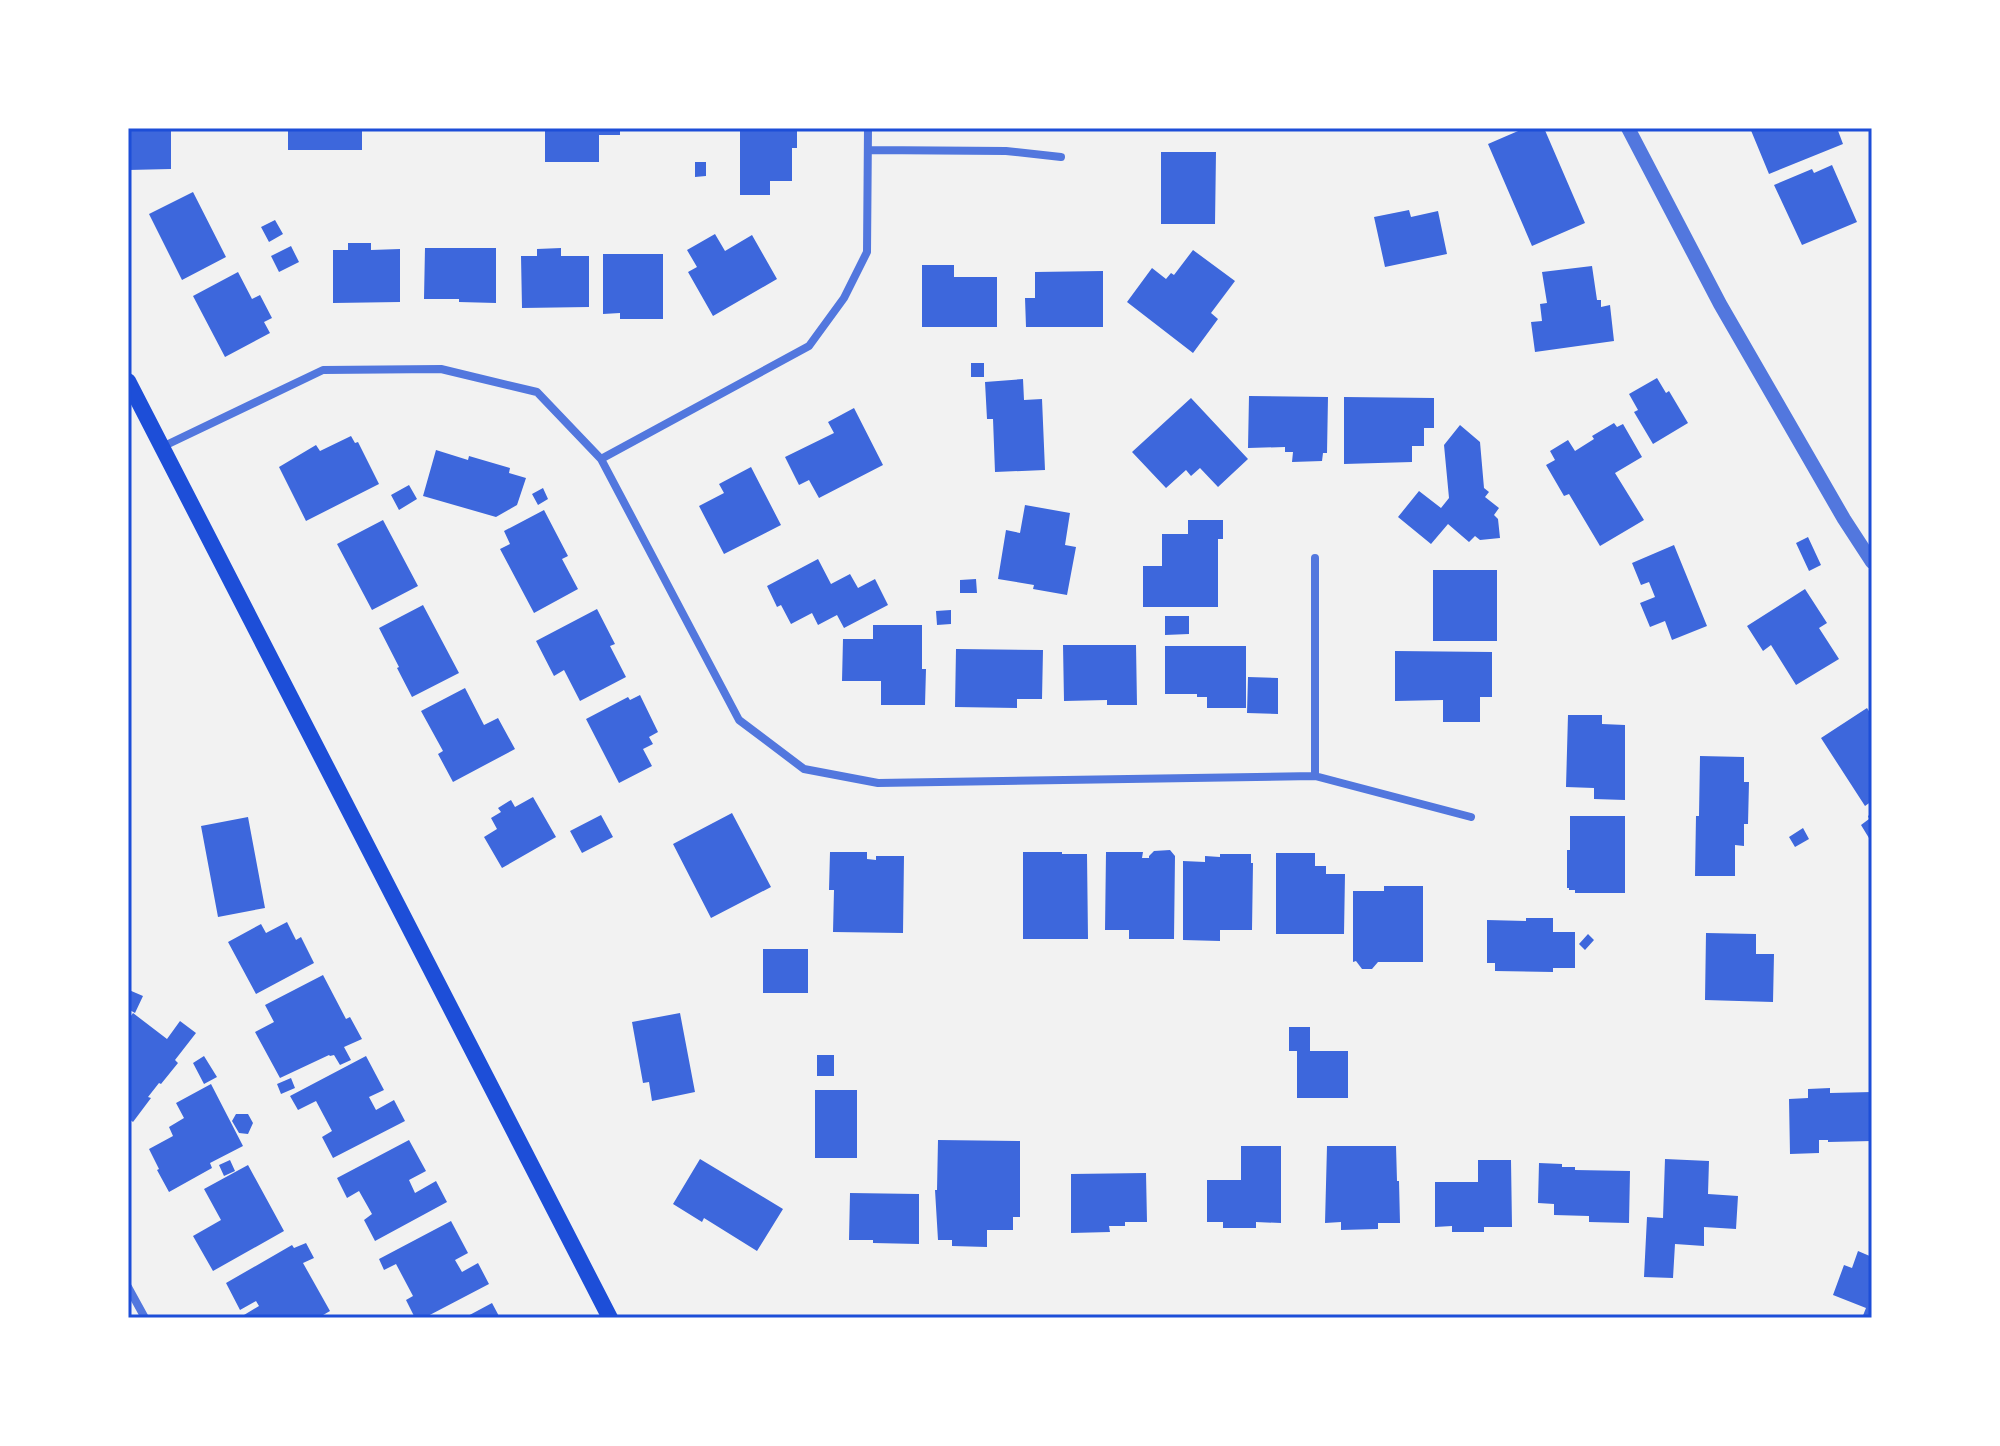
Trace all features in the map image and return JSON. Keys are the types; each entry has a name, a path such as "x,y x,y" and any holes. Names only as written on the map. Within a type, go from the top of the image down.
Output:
{"main road":[{"path":"128,381 610,1318"}],"street":[{"path":"601,459 809,346 844,298 867,252 868,128"},
{"path":"1628,128 1720,304 1872,562"},
{"path":"868,150 1006,151 1061,157"},
{"path":"162,447 323,370 441,369 537,392 601,459 739,720 804,769 878,783 1315,776 1471,817"},
{"path":"1315,558 1315,776"},
{"path":"128,1287 145,1318"}],"building":[{"path":"128,128 171,128 171,169 128,170"},
{"path":"288,128 362,128 362,150 288,150"},
{"path":"545,128 620,128 620,135 599,135 599,162 545,162"},
{"path":"740,128 797,128 797,148 792,148 792,181 770,181 770,195 740,195"},
{"path":"1525,128 1544,128 1585,223 1532,246 1488,144"},
{"path":"1750,128 1837,128 1843,144 1769,174"},
{"path":"1161,152 1216,152 1215,224 1161,224"},
{"path":"695,162 706,162 706,176 695,177"},
{"path":"1832,165 1857,222 1802,245 1774,185 1812,169 1814,173"},
{"path":"193,192 226,257 182,280 149,214"},
{"path":"1409,210 1411,217 1438,211 1447,254 1385,267 1374,217"},
{"path":"275,220 283,234 269,242 261,227"},
{"path":"715,234 725,251 752,235 777,279 713,316 688,272 697,267 687,250"},
{"path":"348,243 371,243 371,250 400,249 400,302 333,303 333,250 348,250"},
{"path":"291,246 299,262 279,272 271,256"},
{"path":"425,248 496,248 496,303 424,299"},
{"path":"561,248 561,256 589,256 589,307 522,308 521,256 537,256 537,249"},
{"path":"1193,250 1235,281 1211,313 1218,319 1193,353 1127,302 1152,268 1166,279 1171,273 1174,275"},
{"path":"603,254 663,254 663,319 620,319 620,313 603,314"},
{"path":"922,265 954,265 954,277 997,277 997,327 922,327"},
{"path":"1592,266 1597,300 1601,300 1601,307 1610,305 1614,341 1535,352 1531,322 1542,321 1540,304 1547,303 1542,272"},
{"path":"1103,271 1103,327 1026,327 1025,298 1035,298 1035,272"},
{"path":"238,272 252,299 260,295 272,318 264,322 270,333 225,357 193,296"},
{"path":"971,363 984,363 984,377 971,377"},
{"path":"1657,378 1666,393 1669,391 1688,423 1653,444 1634,412 1638,410 1629,394"},
{"path":"1023,379 1024,400 1042,399 1045,470 995,472 993,419 987,419 985,382"},
{"path":"1249,396 1328,397 1327,453 1323,453 1322,461 1292,462 1293,452 1285,452 1285,447 1248,448"},
{"path":"1344,397 1434,398 1434,428 1424,428 1424,446 1412,446 1412,462 1344,464"},
{"path":"1191,398 1248,459 1218,487 1200,468 1191,476 1186,470 1166,488 1132,452"},
{"path":"854,408 883,465 819,498 809,480 799,485 785,457 834,433 828,422"},
{"path":"1614,423 1617,427 1623,424 1642,457 1615,473 1644,520 1600,546 1569,494 1564,496 1546,465 1555,460 1550,451 1568,440 1575,451"},
{"path":"1460,425 1480,442 1484,488 1489,492 1485,497 1499,508 1494,515 1498,519 1500,538 1480,540 1475,536 1469,542 1448,524 1431,544 1398,517 1419,491 1441,508 1449,498 1444,445"},
{"path":"351,436 355,443 358,442 379,484 306,521 279,467 316,445 320,451"},
{"path":"436,450 510,468 509,473 526,478 517,505 496,517 423,496"},
{"path":"751,467 781,525 724,554 699,506 724,493 719,484"},
{"path":"409,485 417,499 399,510 391,495"},
{"path":"543,488 548,499 538,505 532,494"},
{"path":"1025,505 1070,513 1065,545 1076,547 1067,595 998,579 1006,530 1020,533"},
{"path":"544,510 568,556 562,559 578,589 534,613 500,549 510,544 504,531"},
{"path":"383,520 418,586 372,610 337,544"},
{"path":"1188,520 1223,520 1223,539 1218,539 1218,607 1143,607 1143,566 1162,566 1162,534 1188,534"},
{"path":"1808,537 1821,565 1809,571 1796,543"},
{"path":"1674,545 1707,626 1672,640 1665,621 1650,627 1640,603 1655,597 1649,582 1641,585 1632,563"},
{"path":"818,559 831,584 850,574 858,588 875,579 888,605 844,628 837,615 818,625 812,613 791,624 781,605 777,607 767,586"},
{"path":"1433,570 1497,570 1497,641 1433,641"},
{"path":"976,579 977,593 960,593 960,580"},
{"path":"1805,589 1827,623 1819,628 1839,659 1796,685 1771,645 1763,651 1747,626"},
{"path":"423,605 459,673 412,697 379,628"},
{"path":"597,609 615,644 610,646 626,677 580,701 564,670 554,676 536,641"},
{"path":"951,610 951,624 937,625 936,611"},
{"path":"1165,616 1189,616 1189,634 1165,635"},
{"path":"873,625 922,625 925,705 881,705 881,681 842,681 843,639 873,639"},
{"path":"1063,645 1136,645 1137,705 1107,705 1107,700 1064,701"},
{"path":"1165,646 1246,646 1246,708 1207,708 1207,697 1165,694"},
{"path":"956,649 1043,650 1042,699 1017,699 1017,708 955,707"},
{"path":"1395,651 1492,652 1492,697 1480,697 1480,722 1443,722 1443,700 1395,701"},
{"path":"1248,677 1278,678 1278,714 1247,713"},
{"path":"465,688 484,725 498,718 515,749 453,782 438,754 443,751 421,711"},
{"path":"640,695 658,732 649,737 653,744 643,749 652,766 619,783 586,719 628,697 630,700"},
{"path":"1867,708 1872,716 1872,801 1865,806 1821,738"},
{"path":"1568,715 1602,715 1602,724 1625,725 1625,800 1594,799 1594,788 1566,787"},
{"path":"1700,756 1744,757 1744,782 1749,782 1748,824 1744,824 1744,846 1735,845 1735,876 1695,876"},
{"path":"533,797 556,837 502,868 484,837 497,829 491,818 501,812 498,808 511,800 515,807"},
{"path":"732,813 771,887 711,918 673,844"},
{"path":"1872,813 1872,843 1861,825"},
{"path":"601,815 613,837 582,853 570,831"},
{"path":"1570,816 1625,816 1625,893 1575,893 1575,890 1567,888"},
{"path":"248,817 265,908 218,917 201,826"},
{"path":"1803,828 1809,839 1795,847 1789,837"},
{"path":"1170,850 1175,856 1174,939 1129,939 1129,930 1105,930 1106,852 1143,852 1142,858 1149,858 1154,851"},
{"path":"830,852 867,852 867,859 876,860 876,856 904,856 903,933 833,932 834,890 829,890"},
{"path":"1023,852 1087,854 1088,939 1023,939"},
{"path":"1276,853 1315,853 1315,866 1326,866 1326,874 1345,874 1344,934 1276,934"},
{"path":"1220,854 1251,854 1252,930 1220,930 1220,941 1183,940 1183,861 1205,862 1205,856 1220,857"},
{"path":"1384,886 1423,886 1423,962 1378,962 1372,969 1362,969 1356,961 1353,962 1353,891 1384,891"},
{"path":"1526,918 1553,918 1553,932 1575,932 1575,968 1553,968 1553,972 1495,971 1495,963 1487,963 1487,920 1526,921"},
{"path":"287,922 296,940 301,937 314,963 256,994 228,942 261,924 266,933"},
{"path":"1706,933 1756,934 1756,954 1774,954 1773,1002 1705,1000"},
{"path":"1588,934 1594,940 1585,950 1579,944"},
{"path":"763,949 808,949 808,993 763,993"},
{"path":"323,975 346,1019 350,1017 362,1039 344,1047 351,1060 340,1065 334,1055 329,1055 280,1078 255,1032 274,1022 265,1005"},
{"path":"129,990 143,996 135,1013 128,1009"},
{"path":"133,1013 167,1039 180,1021 196,1033 175,1060 178,1063 148,1097 151,1098 133,1122 128,1118 128,1020"},
{"path":"680,1013 695,1092 652,1101 649,1082 643,1083 632,1022"},
{"path":"1289,1027 1310,1027 1310,1051 1348,1051 1348,1098 1297,1098 1297,1051 1289,1051"},
{"path":"817,1055 834,1055 834,1076 817,1076"},
{"path":"204,1056 217,1077 204,1084 193,1063"},
{"path":"366,1056 384,1090 369,1097 376,1110 394,1100 405,1121 333,1158 322,1137 332,1131 316,1101 298,1110 290,1096"},
{"path":"291,1078 295,1088 281,1094 277,1084"},
{"path":"211,1084 243,1146 210,1163 212,1168 169,1192 149,1149 173,1136 169,1127 184,1118 176,1103"},
{"path":"1830,1088 1830,1093 1872,1092 1872,1141 1819,1140 1819,1153 1790,1154 1789,1099 1808,1098 1808,1089"},
{"path":"815,1090 857,1090 857,1158 815,1158"},
{"path":"236,1114 248,1114 253,1123 248,1134 239,1133 232,1121"},
{"path":"409,1140 426,1171 409,1180 415,1193 436,1181 447,1202 375,1241 364,1220 372,1214 359,1191 347,1198 337,1178"},
{"path":"938,1140 1020,1141 1020,1217 1013,1217 1013,1230 987,1230 987,1247 952,1246 952,1240 938,1240 935,1190"},
{"path":"1241,1146 1281,1146 1281,1223 1256,1222 1256,1228 1223,1228 1223,1222 1207,1222 1207,1180 1241,1180"},
{"path":"1327,1146 1396,1146 1400,1223 1378,1223 1378,1229 1341,1230 1341,1222 1325,1223"},
{"path":"700,1159 783,1209 757,1251 704,1218 702,1222 673,1204"},
{"path":"1665,1159 1709,1161 1708,1194 1738,1196 1736,1229 1704,1227 1704,1246 1675,1244 1673,1278 1644,1277 1647,1217 1663,1218"},
{"path":"230,1160 235,1171 224,1176 219,1165"},
{"path":"1478,1160 1511,1160 1512,1227 1484,1227 1484,1232 1452,1232 1452,1226 1435,1227 1435,1182 1478,1182"},
{"path":"1539,1163 1562,1164 1562,1167 1575,1167 1575,1170 1630,1171 1629,1223 1589,1222 1589,1216 1554,1215 1554,1204 1538,1203"},
{"path":"248,1165 284,1231 213,1271 193,1236 221,1220 204,1189"},
{"path":"1146,1173 1147,1222 1109,1226 1110,1232 1071,1233 1071,1174"},
{"path":"850,1193 919,1194 919,1244 849,1240"},
{"path":"451,1221 468,1253 455,1260 462,1272 478,1263 489,1284 424,1318 415,1318 406,1300 413,1296 396,1264 384,1270 379,1259"},
{"path":"306,1243 314,1258 303,1263 330,1311 318,1318 239,1318 259,1306 256,1301 240,1310 226,1283 292,1245 294,1248"},
{"path":"1858,1251 1872,1257 1872,1318 1862,1318 1866,1308 1833,1295 1844,1265 1852,1268"},
{"path":"492,1303 500,1318 464,1318"}]}
